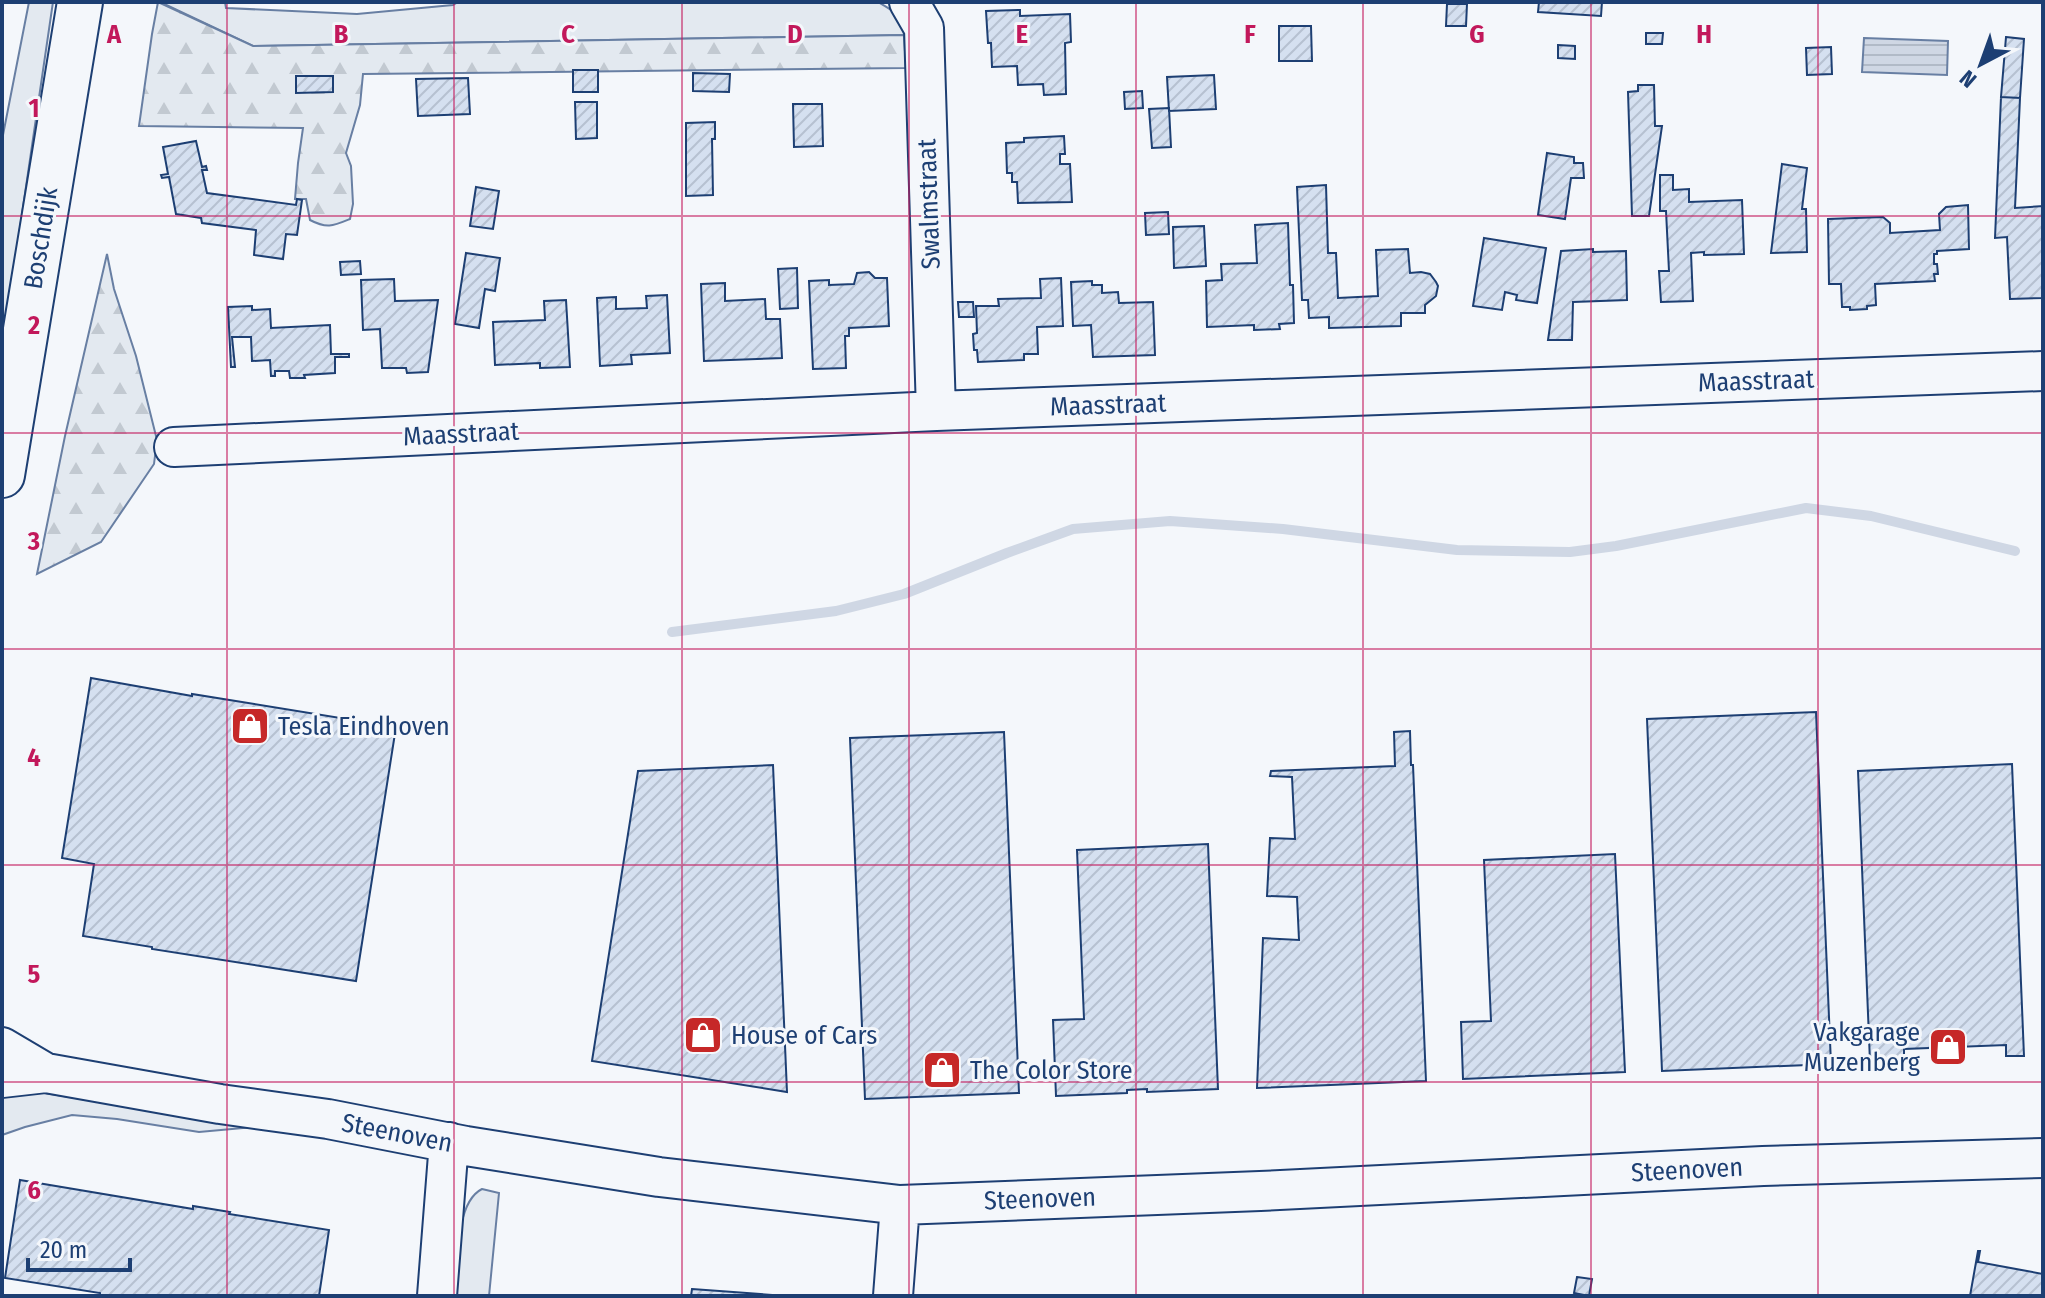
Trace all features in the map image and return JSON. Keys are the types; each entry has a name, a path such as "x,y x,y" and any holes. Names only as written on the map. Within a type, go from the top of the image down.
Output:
{"main road":[{"name":"Boschdijk","path":"2,475 80,2"}],"street":[{"name":"Swalmstraat","path":"909,2 924,28 936,411"},
{"name":"Maasstraat","path":"174,447 936,411 2043,371"},
{"name":"Steenoven","path":"2,1047 46,1073"},
{"name":"Steenoven","path":"2,1078 46,1073 659,1177 900,1205 1763,1166 2043,1158"},
{"path":"437,1296 449,1142"},
{"path":"893,1296 900,1205"}],"green space":[{"path":"29,2 53,2 2,351 2,140"},
{"path":"158,2 253,46 904,35 906,68 363,74 360,105 346,153 351,166 353,204 350,219 326,225 310,220 306,199 295,199 303,128 139,126"},
{"path":"160,2 225,2 226,8 357,14 458,2 878,2 897,15 904,35 253,46"},
{"path":"107,254 157,440 154,464 101,542 37,574 65,436"},
{"path":"26,1090 254,1127 199,1132 72,1115 2,1135 2,1094"},
{"path":"482,1189 499,1193 489,1296 455,1296 462,1221 473,1196"}],"shaded area":[{"path":"1864,38 1948,41 1947,75 1862,72"}],"building":[{"path":"1539,2 1602,2 1601,16 1538,12"},
{"path":"1447,4 1467,4 1466,26 1446,26"},
{"path":"1020,10 1020,16 1070,14 1071,42 1065,43 1066,94 1044,95 1043,84 1018,85 1017,66 992,67 986,11"},
{"path":"1279,26 1311,26 1312,61 1279,61"},
{"path":"1646,33 1663,33 1662,44 1646,44"},
{"path":"2006,37 2024,39 2020,98 2001,97"},
{"path":"1558,45 1575,46 1575,59 1558,58"},
{"path":"1831,47 1832,74 1807,75 1806,48"},
{"path":"573,70 598,70 598,92 573,92"},
{"path":"693,73 730,74 729,92 693,91"},
{"path":"1214,75 1216,109 1169,111 1167,77"},
{"path":"296,76 333,76 333,92 296,93"},
{"path":"468,78 470,114 418,116 416,79"},
{"path":"1638,85 1654,85 1655,126 1662,126 1649,216 1632,216 1628,92 1638,91"},
{"path":"1142,91 1143,108 1125,109 1124,92"},
{"path":"2001,97 2020,98 2015,208 2043,206 2043,298 2010,299 2007,237 1995,238"},
{"path":"575,102 597,102 597,138 576,139"},
{"path":"793,104 822,104 823,146 794,147"},
{"path":"1169,108 1171,147 1152,148 1149,109"},
{"path":"715,122 715,139 712,139 713,195 686,196 686,123"},
{"path":"1064,136 1065,154 1060,154 1060,164 1070,164 1072,202 1018,203 1017,182 1012,182 1012,173 1007,173 1006,143 1024,142 1024,138"},
{"path":"196,141 202,167 206,166 207,170 202,170 207,193 296,205 297,199 302,200 297,235 286,234 283,259 254,255 256,230 202,223 201,218 176,214 169,177 162,178 161,175 168,174 163,147"},
{"path":"1547,153 1574,157 1574,163 1583,163 1584,178 1571,178 1565,219 1538,215"},
{"path":"1782,164 1807,168 1802,209 1806,209 1807,252 1771,253"},
{"path":"1660,175 1673,175 1673,190 1689,189 1689,202 1742,200 1744,254 1691,253 1693,301 1661,302 1659,271 1669,271 1666,211 1660,211"},
{"path":"1326,185 1328,253 1336,253 1338,298 1378,296 1376,250 1408,249 1410,273 1430,274 1438,286 1436,296 1425,305 1425,313 1401,313 1401,326 1329,328 1329,317 1309,318 1308,300 1302,300 1297,187"},
{"path":"476,187 499,191 493,229 470,226"},
{"path":"1968,205 1969,249 1937,251 1934,254 1938,274 1934,274 1935,281 1875,284 1876,305 1850,310 1850,307 1842,307 1841,284 1829,284 1828,219 1883,217 1890,223 1890,233 1940,230 1939,214 1946,207"},
{"path":"1168,212 1169,234 1146,235 1145,213"},
{"path":"1288,223 1294,323 1279,324 1280,329 1254,330 1254,325 1207,327 1206,281 1222,280 1221,264 1257,263 1255,225"},
{"path":"1204,226 1206,266 1174,268 1173,227"},
{"path":"1484,238 1546,248 1537,303 1516,300 1517,295 1505,292 1502,310 1473,306"},
{"path":"1593,249 1593,252 1626,251 1627,300 1573,302 1572,340 1548,340 1561,251"},
{"path":"466,253 500,258 495,291 485,289 479,328 455,324"},
{"path":"360,261 361,274 341,275 340,262"},
{"path":"797,268 798,308 780,309 778,269"},
{"path":"869,272 875,278 887,278 889,326 849,328 849,336 845,336 846,368 813,369 809,281 829,280 829,285 854,284 857,273"},
{"path":"1061,278 1063,326 1037,327 1038,354 1024,354 1024,360 978,362 973,334 977,333 976,306 999,306 998,299 1041,298 1040,279"},
{"path":"394,279 395,301 438,300 428,372 407,373 406,368 382,368 380,329 363,330 361,280"},
{"path":"1092,281 1092,285 1102,285 1102,293 1118,292 1119,303 1153,302 1155,355 1093,357 1091,325 1073,326 1071,282"},
{"path":"725,283 725,301 765,299 766,319 780,319 782,358 704,361 701,284"},
{"path":"667,295 670,353 631,355 632,364 600,366 597,298 616,297 616,309 647,308 646,296"},
{"path":"566,300 570,367 540,368 540,363 495,365 493,322 545,320 544,301"},
{"path":"958,302 973,302 974,317 959,317"},
{"path":"252,306 252,310 270,309 271,328 330,325 331,354 349,354 349,357 335,357 335,373 290,378 289,371 275,371 275,376 271,376 270,360 252,361 251,337 232,337 235,367 231,367 228,307"},
{"path":"91,678 396,727 356,981 83,936 94,864 62,858"},
{"path":"1816,712 1831,1064 1662,1071 1647,719"},
{"path":"1410,731 1426,1081 1257,1088 1263,938 1299,940 1297,897 1267,896 1270,838 1295,839 1292,777 1270,776 1271,771 1395,766 1394,732"},
{"path":"1004,732 1019,1093 865,1099 850,738"},
{"path":"2012,764 2024,1056 2006,1056 2006,1045 1904,1049 1904,1061 1870,1062 1858,771"},
{"path":"773,765 787,1092 592,1061 638,771"},
{"path":"1208,844 1218,1089 1147,1092 1147,1089 1127,1090 1127,1093 1056,1096 1053,1020 1084,1019 1077,850"},
{"path":"1615,854 1625,1072 1463,1079 1461,1022 1491,1021 1484,860"},
{"path":"20,1180 329,1230 319,1296 100,1296 100,1293 5,1278"},
{"path":"1978,1251 1978,1262 2043,1274 2043,1296 1970,1296"},
{"path":"1577,1277 1592,1279 1589,1296 1574,1293"},
{"path":"692,1289 786,1296 691,1296"}],"waterway":[{"path":"672,632 836,611 904,594 1073,529 1170,521 1283,529 1457,550 1570,552 1616,546 1806,508 1871,516 2015,551"}],"place":[{"name":"Tesla Eindhoven","path":"250,726"},
{"name":"House of Cars","path":"703,1035"},
{"name":"Vakgarage Muzenberg","path":"1948,1047"},
{"name":"The Color Store","path":"942,1070"}]}
